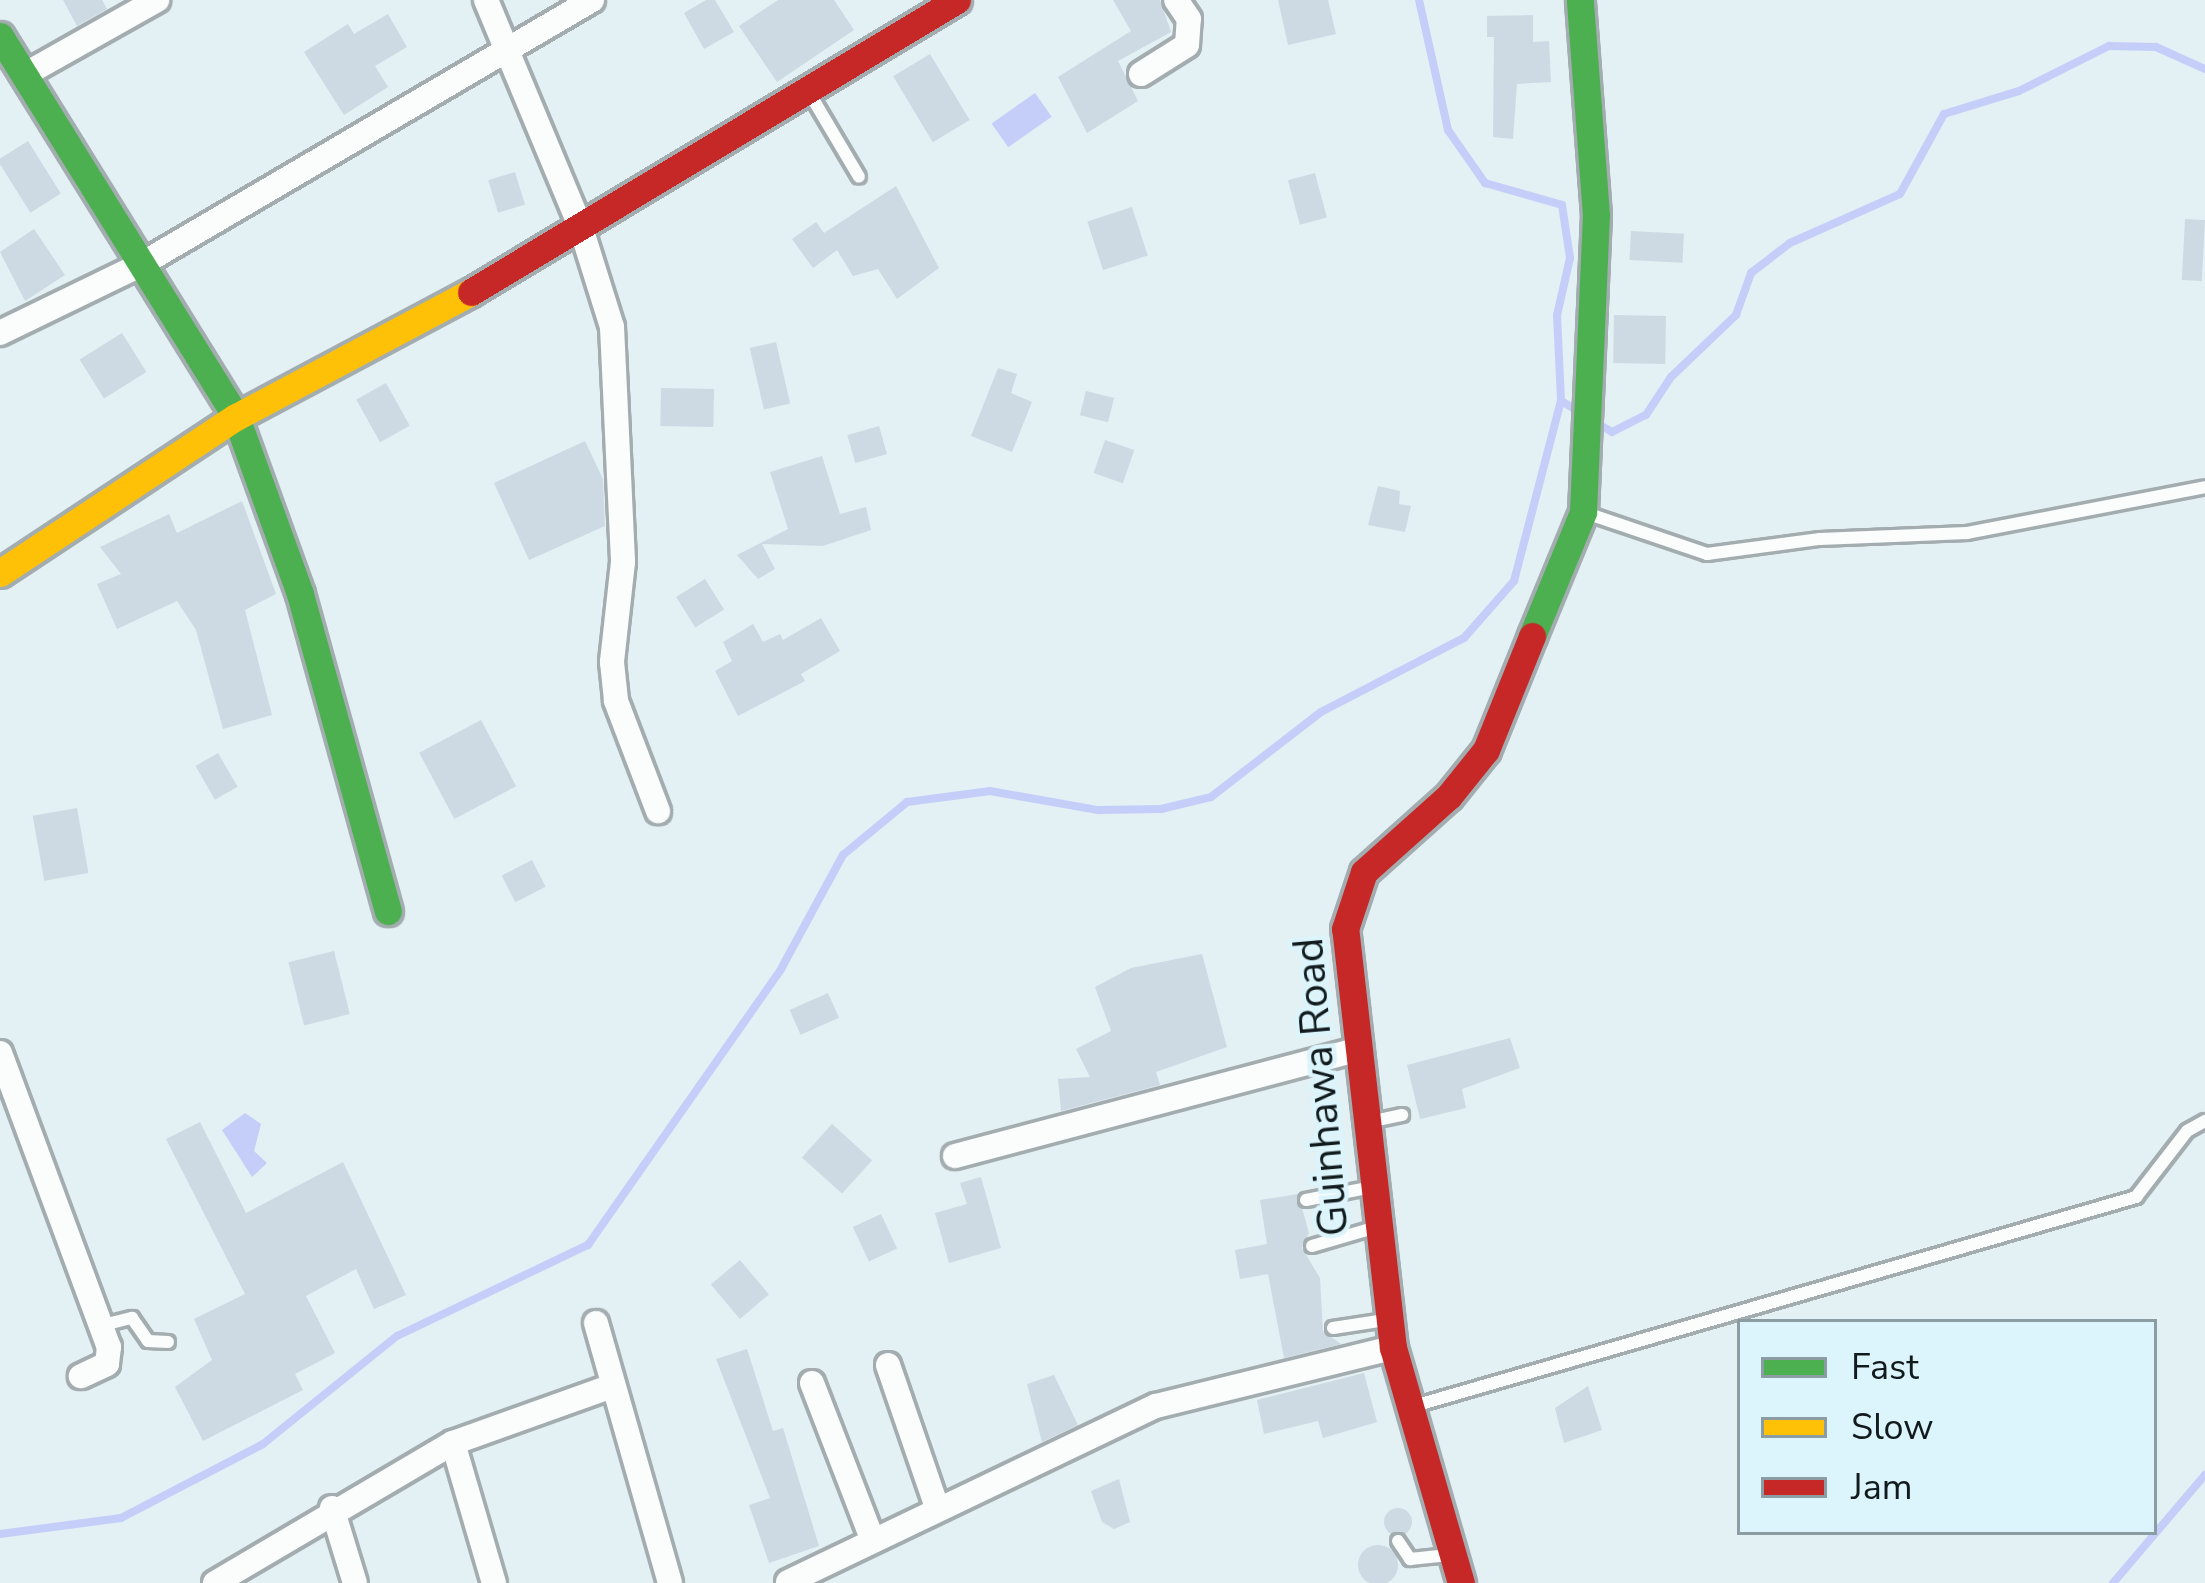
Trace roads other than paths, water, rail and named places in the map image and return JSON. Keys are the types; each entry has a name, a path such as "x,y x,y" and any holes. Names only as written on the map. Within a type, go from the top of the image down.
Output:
{"street":[{"path":"24,75 157,0"},
{"path":"486,0 581,228 619,368 623,562 612,662 616,701 658,811"},
{"path":"0,333 140,265 592,0"},
{"path":"0,573 236,417 402,333 809,93 957,0"},
{"path":"1141,74 1186,46 1189,19 1176,0"},
{"name":"Guinhawa Road","path":"1461,1583 1407,1408 1391,1334 1362,1124 1345,929 1351,901 1384,848 1449,796 1486,750 1583,512 1592,435 1596,215 1580,0"},
{"path":"0,36 236,417 300,594 388,911"},
{"path":"955,1156 1354,1051"},
{"path":"0,1053 103,1325 107,1364 81,1376"},
{"path":"596,1323 609,1387 670,1583"},
{"path":"788,1582 937,1507 1022,1476 1156,1406 1391,1334"},
{"path":"888,1365 937,1507"},
{"path":"812,1383 873,1541"},
{"path":"225,1581 332,1508 453,1443 609,1387"},
{"path":"453,1443 494,1583"},
{"path":"332,1508 355,1583"}],"lane":[{"path":"809,93 859,177"},
{"path":"1583,512 1707,554 1820,538 1967,533 2205,487"},
{"path":"1362,1124 1402,1115"},
{"path":"1407,1408 2136,1197 2187,1131 2205,1121"},
{"path":"1306,1200 1370,1187"},
{"path":"1312,1246 1375,1228"},
{"path":"103,1325 132,1318 148,1341 168,1342"},
{"path":"1333,1328 1391,1334"},
{"path":"1398,1541 1410,1559 1450,1555"}],"water":[{"path":"1035,93 1052,117 1008,147 992,123"},
{"path":"245,1113 261,1124 254,1151 267,1163 252,1177 222,1130"}],"waterway":[{"path":"1419,0 1448,130 1485,183 1562,205 1570,258 1557,315 1561,401 1578,411"},
{"path":"1596,423 1612,432 1646,415 1671,377 1736,315 1751,273 1790,243 1900,194 1944,114 2019,91 2109,46 2156,47 2205,69"},
{"path":"0,1534 121,1518 263,1444 397,1336 588,1245 781,969 843,855 907,802 990,791 1098,810 1161,809 1211,797 1321,712 1464,638 1514,581 1561,401"},
{"path":"2157,1531 2205,1475"},
{"path":"2113,1583 2154,1535"}]}
